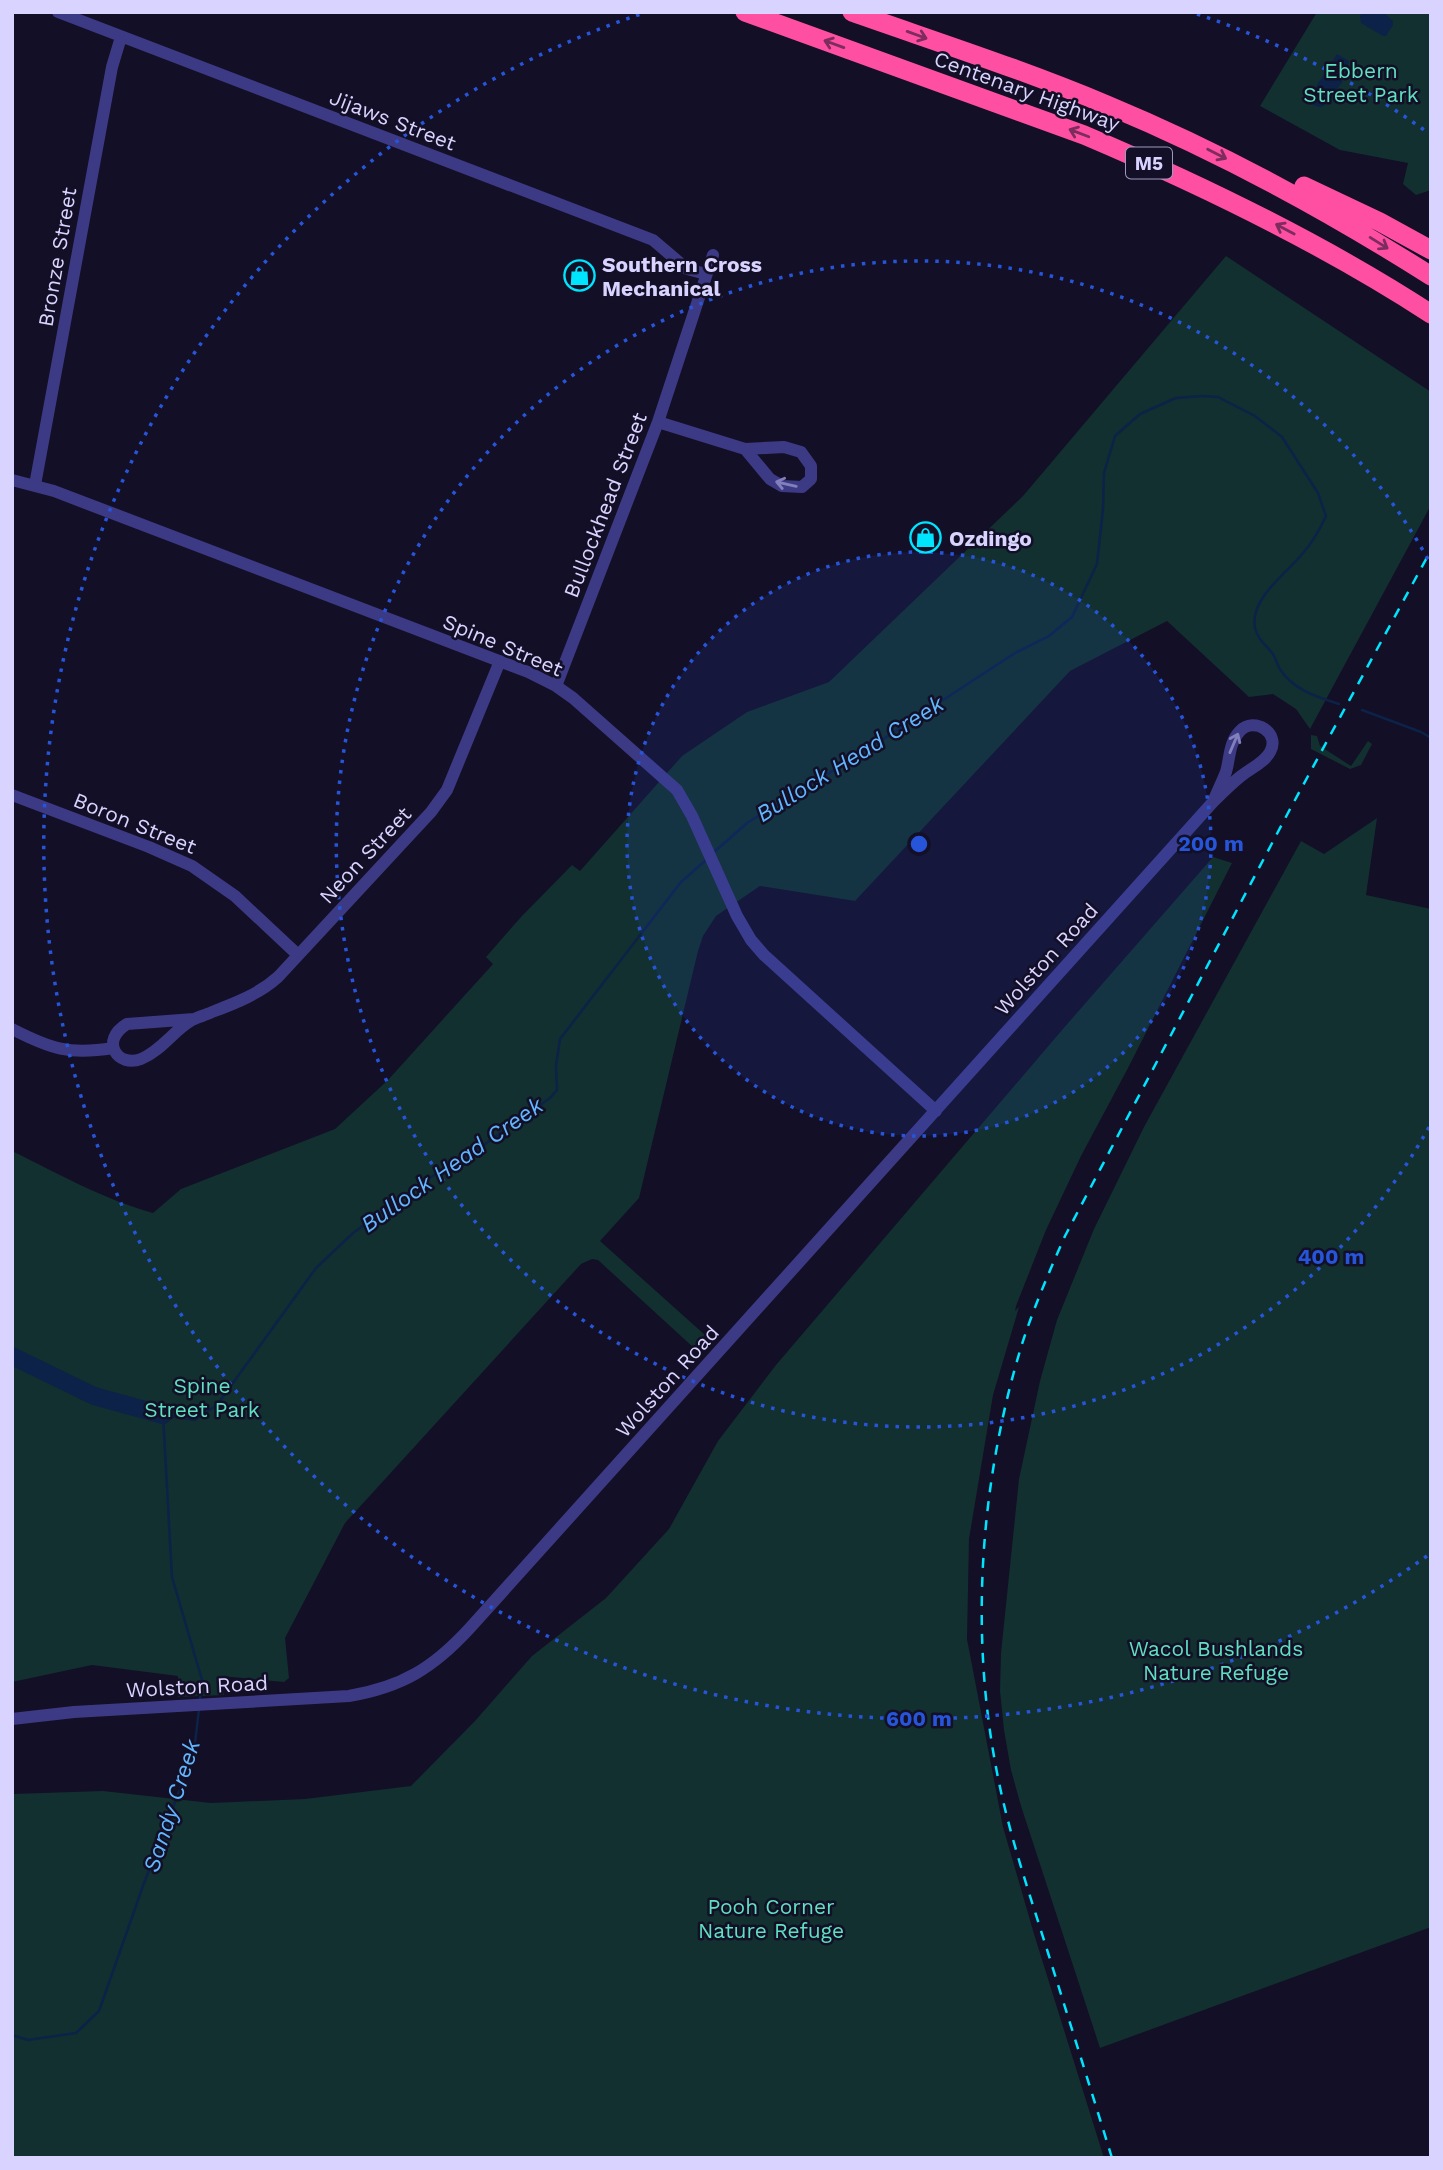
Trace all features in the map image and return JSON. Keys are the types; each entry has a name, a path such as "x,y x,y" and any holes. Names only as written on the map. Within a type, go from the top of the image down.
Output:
{"highway":[{"name":"Centenary Highway","path":"745,12 1084,135 1185,179 1364,271 1431,314"},
{"name":"Centenary Highway","path":"852,12 1105,104 1196,144 1278,186 1431,276"},
{"path":"1278,186 1304,186 1431,250"},
{"path":"1344,263 1353,278 1431,329"}],"street":[{"name":"Jijaws Street","path":"58,12 653,240 687,269 706,274"},
{"name":"Bronze Street","path":"35,485 112,66 121,37"},
{"path":"706,274 713,255"},
{"name":"Bullockhead Street","path":"556,686 658,422 706,274"},
{"path":"658,422 744,449 784,447 801,452 811,466 811,479 802,487 782,486 770,479 744,449"},
{"name":"Spine Street","path":"12,480 35,485 500,661 556,686 591,712 677,790 751,940 769,960 936,1111"},
{"name":"Neon Street","path":"194,1019 127,1024 117,1030 112,1039 113,1048 128,1061 139,1060 194,1019 267,987 431,812 447,790 500,661"},
{"name":"Wolston Road","path":"12,1719 48,1714 330,1698 365,1693 403,1681 441,1657 1213,802 1241,776 1267,758 1273,748 1273,741 1261,726 1252,724 1241,729 1234,738 1226,770 1213,802"},
{"name":"Boron Street","path":"12,795 192,866 235,896 298,955"},
{"name":"Neon Street","path":"12,1030 54,1049 75,1052 113,1048"}],"green space":[{"name":"Ebbern Street Park","path":"1317,12 1431,12 1431,190 1416,195 1403,184 1408,163 1340,150 1260,106"},
{"name":"Spine Street Park","path":"1226,256 1431,392 1431,505 1310,729 1296,709 1273,694 1249,697 1167,621 1070,671 855,901 760,886 716,916 703,936 698,951 639,1198 600,1241 705,1335 694,1348 598,1260 592,1259 581,1264 345,1523 285,1638 289,1678 284,1682 221,1676 224,1695 178,1697 178,1676 92,1665 12,1682 12,1151 99,1193 153,1213 181,1189 335,1129 388,1080 493,964 486,957 521,917 572,865 580,871 682,756 747,712 829,682 1023,496"},
{"path":"1311,735 1317,736 1320,746 1351,766 1368,741 1372,744 1361,765 1350,769 1311,749"},
{"name":"Wacol Bushlands Nature Refuge","path":"1377,818 1366,895 1431,909 1431,1927 1100,2048 1021,1806 1011,1770 1000,1691 1001,1653 1019,1479 1040,1381 1057,1320 1094,1229 1144,1127 1301,841 1324,854"},
{"name":"Pooh Corner Nature Refuge","path":"1213,857 1232,863 1081,1156 1046,1230 1016,1306 1015,1311 1019,1307 993,1395 969,1539 967,1639 1003,1827 1104,2158 12,2158 12,1794 103,1791 211,1803 305,1799 411,1786 475,1721 532,1656 606,1598 669,1529 718,1441 776,1365"}],"water":[{"path":"1362,12 1383,12 1393,21 1386,36 1361,23"},
{"path":"1337,54 1349,61 1346,77 1324,106 1310,104 1308,99"}],"waterway":[{"name":"Bullock Head Creek","path":"713,853 747,823 862,753 1015,653 1049,636 1072,617 1097,564 1104,473 1115,436 1140,414 1176,398 1218,397 1255,416 1282,437 1318,493 1326,516 1307,549 1263,597 1255,617 1255,628 1285,676 1306,692 1339,704"},
{"name":"Bullock Head Creek","path":"1362,710 1431,738"},
{"name":"Bullock Head Creek","path":"200,1699 202,1680 172,1577 163,1415 195,1420 217,1405 316,1268 353,1233 428,1179 485,1144 550,1098 557,1090 556,1066 560,1039 681,882 706,860"},
{"path":"12,1356 94,1396 163,1415"},
{"name":"Sandy Creek","path":"12,2035 28,2040 76,2033 99,2011 194,1752 199,1709"}],"railway":[{"path":"1112,2158 1019,1860 995,1762 987,1710 982,1605 989,1499 997,1447 1022,1344 1065,1236 1289,811 1431,550"}],"place":[{"name":"Southern Cross Mechanical","path":"579,276"},
{"name":"Ozdingo","path":"926,538"}]}
